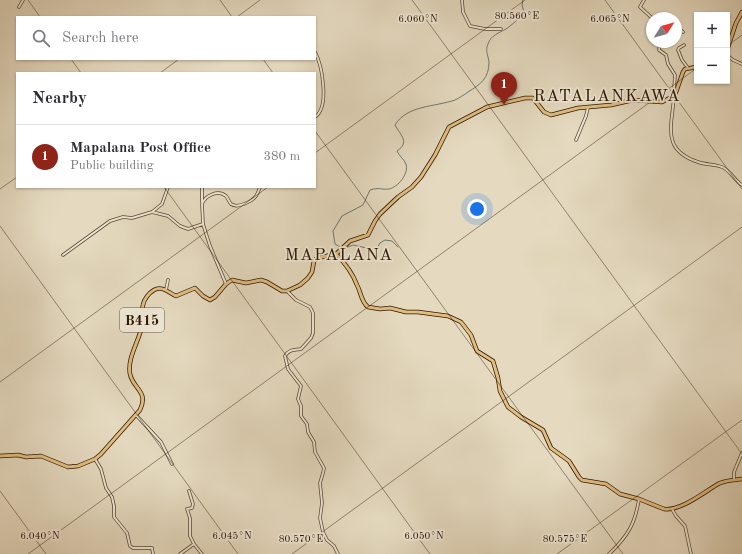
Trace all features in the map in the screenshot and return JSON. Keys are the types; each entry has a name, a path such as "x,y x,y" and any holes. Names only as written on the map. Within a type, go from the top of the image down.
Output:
{"main road":[{"path":"728,48 736,23 742,12"},
{"path":"226,284 232,280 246,283 261,280 287,292 308,278 312,272 316,258 336,254 350,241 363,238 368,235 375,221 384,210 412,187 421,177 435,155 449,127 487,106 525,98 533,98 544,112 551,115 588,107 611,105 633,100 662,102 674,96 683,72 688,68 694,67"},
{"path":"336,254 349,269 358,285 362,300 368,307 380,309 390,308 406,312 437,314 448,316 461,322 471,335 477,351 493,362 500,391 508,406 521,417 543,430 551,448 569,461 582,480 606,484 620,494 640,499 664,509 672,509 684,504 721,483 742,479"},
{"name":"B415","path":"0,456 41,456 68,467 78,466 95,459 102,454 142,407 142,393 130,375 129,367 142,326 143,305 146,298 153,290 161,288 176,296 195,288 203,296 210,300 215,297 226,284"}],"street":[{"path":"19,7 23,0"},
{"path":"462,0 463,12 470,26 484,30 501,29"},
{"path":"644,0 640,7 646,12"},
{"path":"684,46 678,50 682,56 682,60 688,68"},
{"path":"659,48 659,50 666,55 668,64 675,73 674,92 676,92"},
{"path":"316,54 323,83 324,95 321,110 316,116"},
{"path":"730,58 742,64"},
{"path":"674,96 670,132 671,140 674,146 681,154 698,162 721,166 727,169 734,180 742,185"},
{"path":"576,140 588,107"},
{"path":"63,255 110,221 132,218 152,212 162,204 168,188"},
{"path":"202,188 203,224 214,257 226,284"},
{"path":"202,204 209,196 216,194 226,196 231,204 242,205 254,198 260,188"},
{"path":"152,212 168,216 180,226 188,229 203,224"},
{"path":"166,290 168,280"},
{"path":"287,292 296,300 310,307 313,313 311,338 302,349 294,349 287,353 286,356 288,370 301,386 298,399 301,406 301,416 307,424 308,432 314,442 315,452 324,468 320,483 322,503 320,518 323,532 327,540 334,546 338,554"},
{"path":"136,414 161,442 172,464"},
{"path":"734,480 734,472 742,453"},
{"path":"95,459 106,488 112,497 114,517 127,533 130,546 133,548 152,548 153,554"},
{"path":"189,491 193,504 192,508 187,509 190,518 190,536 202,554"},
{"path":"609,554 631,528 640,499"},
{"path":"672,509 685,526 691,554"},
{"path":"180,554 194,544"}],"waterway":[{"path":"342,248 335,244 333,231 342,216 363,205 370,190 389,189 396,186 402,180 406,172 406,164 397,151 401,148 404,142 395,125 400,118 414,110 455,100 477,86 488,72 489,62 487,46 489,41 522,15 524,12 522,5 523,0"},
{"path":"345,248 353,245 376,250 380,243 385,240 392,241 398,247"}],"place":[{"name":"Mapalana Post Office","path":"504,105"}],"district":[{"name":"RATALANKAWA","path":"607,95"},
{"name":"MAPALANA","path":"339,254"}]}
